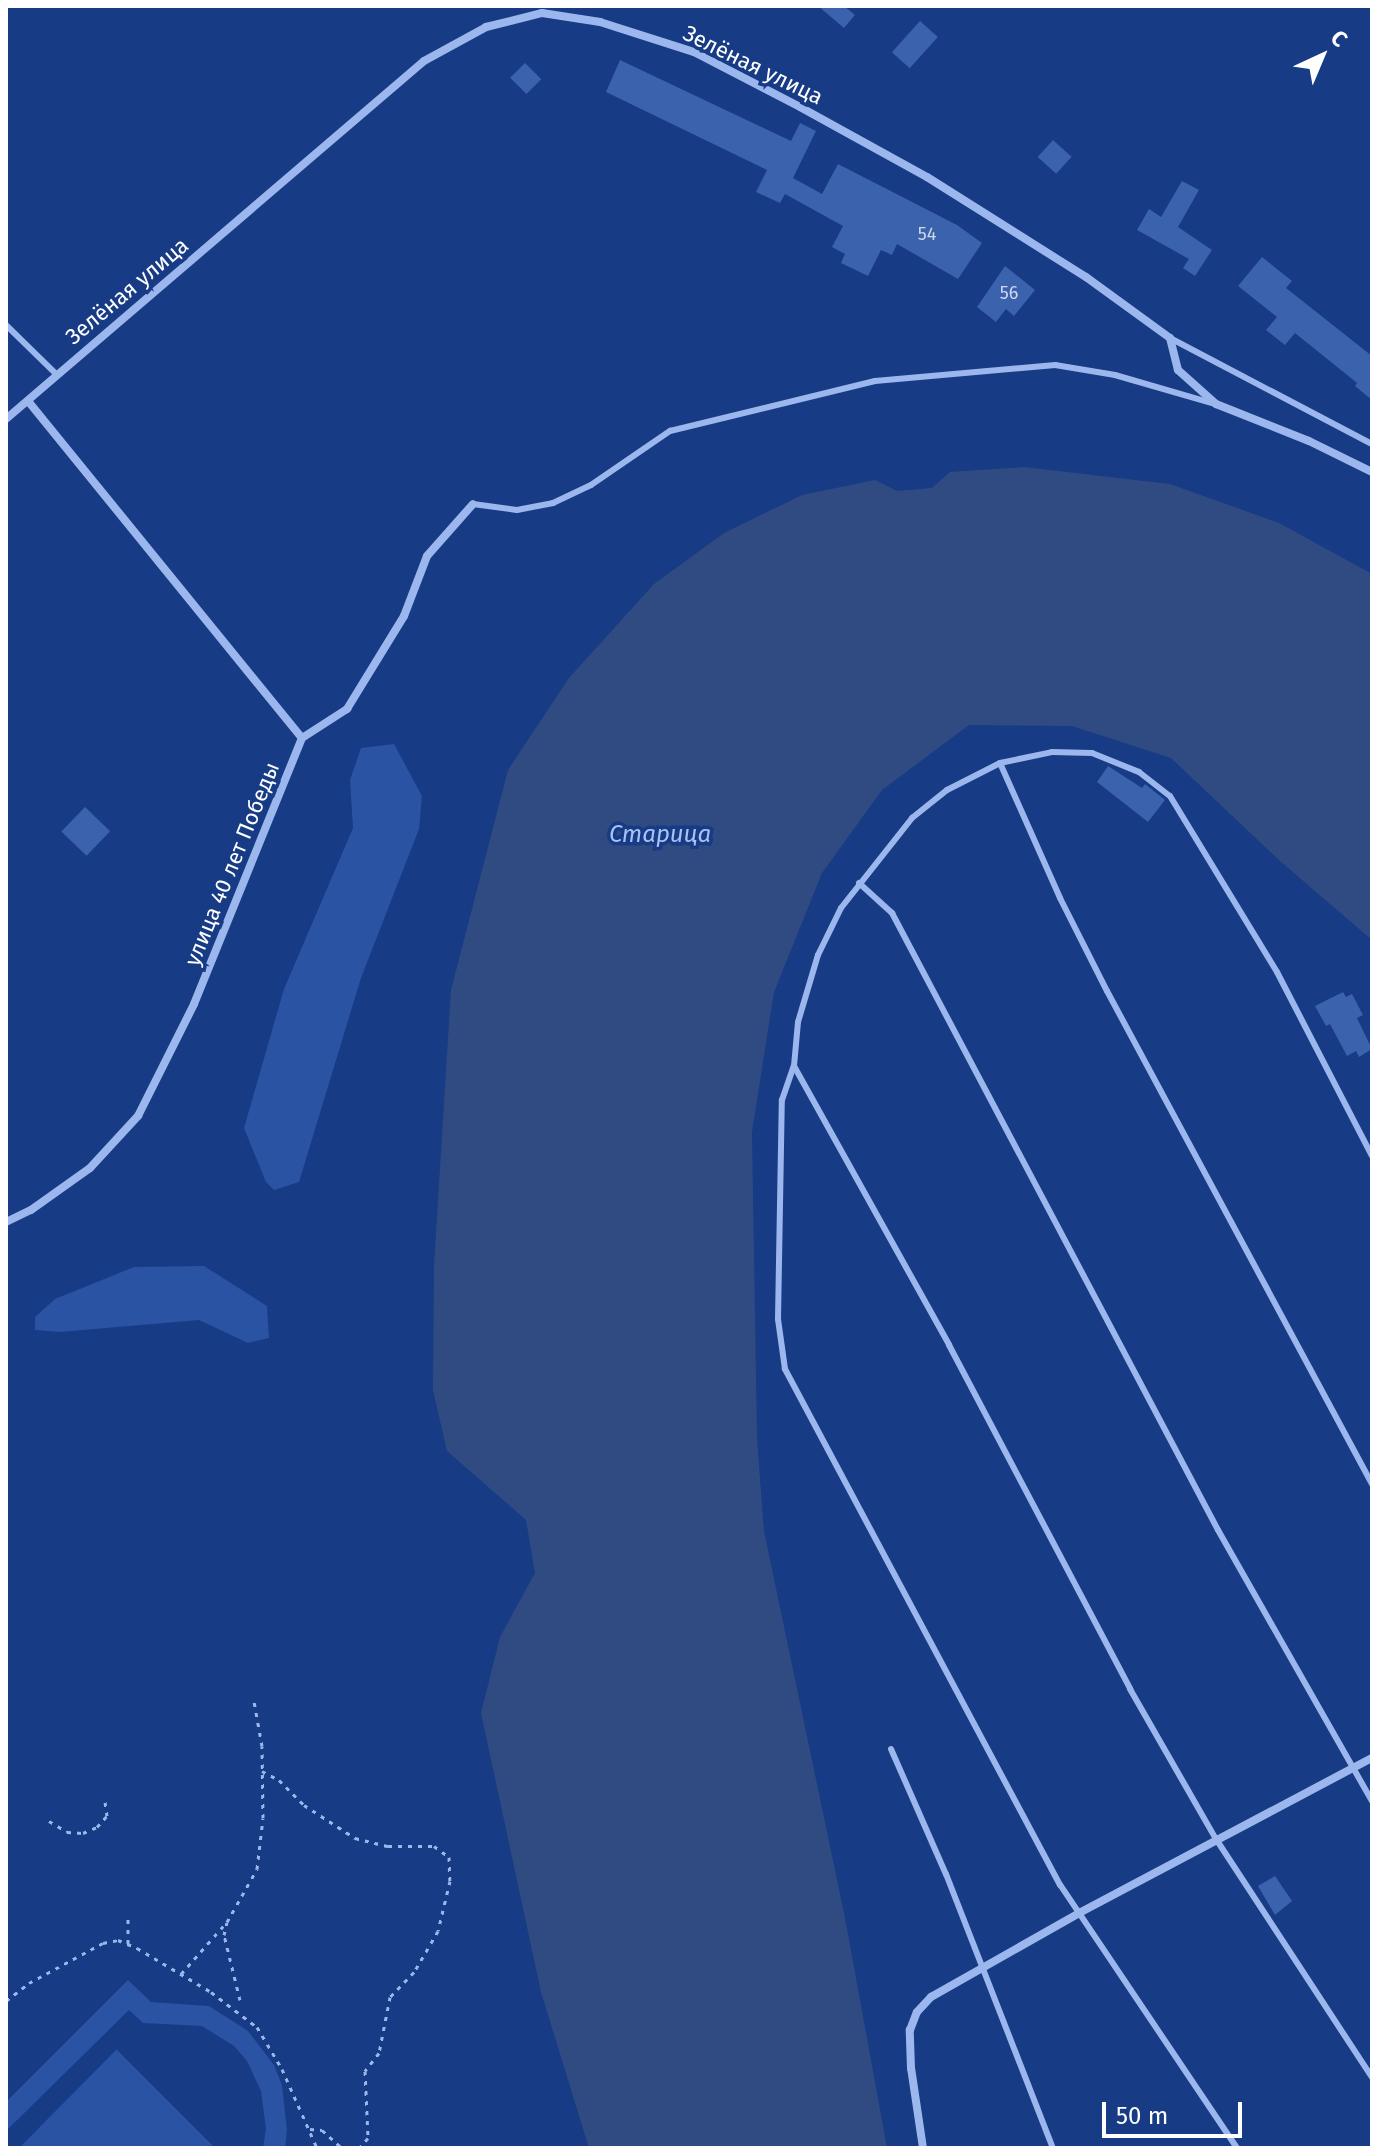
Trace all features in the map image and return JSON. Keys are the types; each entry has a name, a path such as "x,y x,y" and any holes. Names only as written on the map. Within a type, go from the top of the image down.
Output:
{"street":[{"name":"Зелёная улица","path":"6,419 424,61 486,27 542,10 600,22 694,52 773,93 927,177 1086,277 1170,338"},
{"path":"1170,338 1178,370 1216,404 1309,441 1372,472"},
{"path":"28,401 302,738 347,709 404,616 427,556 473,504"},
{"name":"улица 40 лет Победы","path":"6,1222 31,1210 90,1168 138,1116 200,991 302,738"},
{"path":"923,2148 911,2068 910,2030 917,2012 931,1997 981,1966 1372,1758"}],"lane":[{"path":"6,325 57,375"},
{"path":"1170,338 1372,444"},
{"path":"473,504 517,510 553,503 591,485 670,431 875,381 1055,365 1115,375 1216,404"},
{"path":"1237,2148 1060,1885 785,1369 778,1319 782,1100 794,1066 798,1022 818,955 841,908 912,818 947,790 1000,763 1052,752 1092,753 1139,772 1170,796 1277,972 1372,1156"},
{"path":"1000,763 1060,898 1107,991 1372,1484"},
{"path":"859,883 892,913 1218,1530 1372,1801"},
{"path":"794,1066 949,1345 1130,1689 1216,1839 1372,2077"},
{"path":"891,1749 946,1874 1053,2148"}],"path":[{"path":"181,1974 227,1922 257,1869 263,1818 262,1771 254,1701"},
{"path":"262,1771 279,1780 304,1805 355,1838 388,1846 434,1846 449,1857 450,1881 438,1931 414,1972 390,1997 379,2053 365,2071 368,2138 359,2148"},
{"path":"49,1821 67,1832 83,1833 97,1827 107,1816 105,1801"},
{"path":"128,1918 128,1944"},
{"path":"227,1922 224,1935 240,2000"},
{"path":"6,2001 29,1983 103,1943 118,1940 128,1944 181,1974 257,2027 282,2069 317,2148"},
{"path":"310,2129 322,2130 342,2148"}],"shaded area":[{"path":"394,744 422,796 419,829 361,978 299,1182 274,1190 266,1182 244,1128 284,989 353,828 350,780 361,748"},
{"path":"204,1266 267,1306 269,1338 248,1343 199,1320 60,1332 35,1330 35,1317 55,1299 134,1267"},
{"path":"128,1980 151,2002 209,2006 248,2031 274,2065 282,2085 287,2130 285,2148 263,2148 266,2129 261,2091 247,2061 234,2046 202,2026 143,2023 129,2010 6,2131 6,2102"},
{"path":"117,2050 215,2148 19,2148"}],"water":[{"name":"Старица","path":"1024,467 1170,484 1279,523 1372,574 1372,940 1280,861 1171,758 1072,726 969,725 882,790 822,873 774,992 752,1132 757,1439 764,1531 845,1918 887,2148 589,2148 541,1992 481,1713 500,1637 535,1573 526,1520 447,1451 433,1390 434,1265 451,990 508,770 569,678 654,584 724,533 802,495 875,480 897,491 932,488 950,472"}],"building":[{"path":"818,6 844,6 855,15 844,28"},
{"path":"920,21 938,37 910,68 892,52"},
{"path":"620,60 791,141 800,123 816,131 793,178 822,194 838,164 957,225 982,243 958,279 897,244 892,255 881,250 868,276 841,263 845,254 832,247 843,226 785,194 780,203 756,192 767,170 606,92"},
{"path":"525,63 541,79 526,94 510,78"},
{"path":"1053,140 1072,157 1056,174 1038,157"},
{"path":"1182,181 1199,190 1178,227 1212,250 1195,276 1183,268 1189,259 1137,230 1149,209 1161,217"},
{"path":"1262,257 1292,281 1286,288 1372,356 1372,400 1355,386 1357,383 1295,333 1285,345 1266,330 1277,317 1238,286"},
{"path":"1005,266 1035,290 1014,316 1006,309 996,322 977,307"},
{"path":"1108,766 1142,788 1145,784 1165,800 1148,822 1097,782"},
{"path":"85,807 110,831 87,856 61,831"},
{"path":"1343,992 1346,997 1352,994 1363,1015 1357,1018 1372,1049 1359,1057 1356,1051 1347,1056 1330,1024 1326,1026 1315,1006"},
{"path":"1275,1876 1292,1901 1275,1915 1258,1886"}]}
